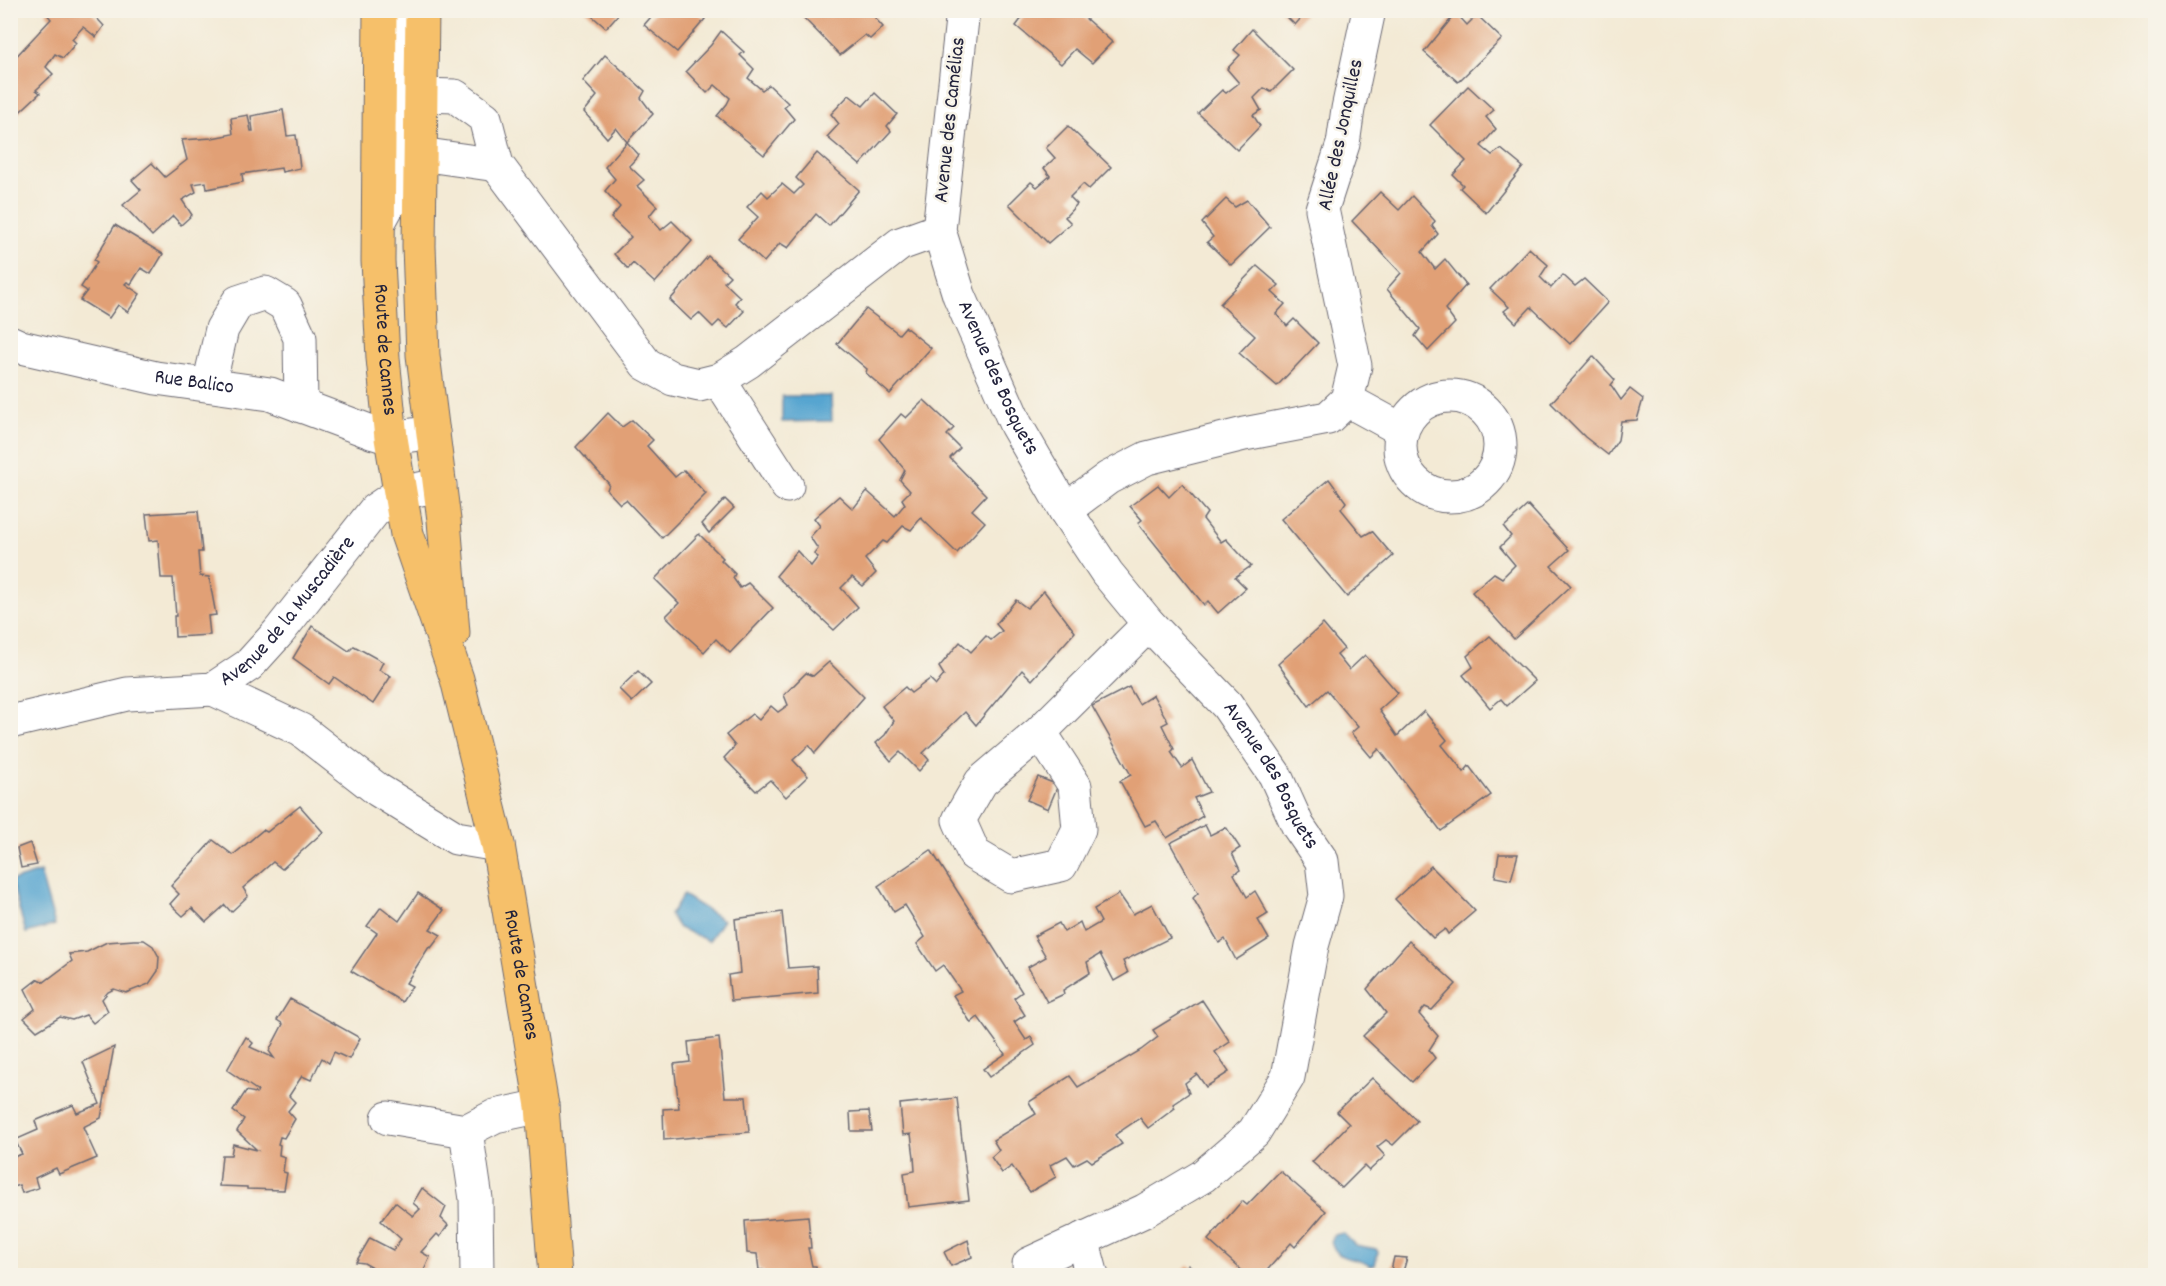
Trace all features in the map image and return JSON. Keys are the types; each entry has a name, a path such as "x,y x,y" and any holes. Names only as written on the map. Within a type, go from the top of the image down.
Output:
{"main road":[{"name":"Route de Cannes","path":"380,10 378,261 383,358 382,435 400,493 407,534 457,679 498,845 542,1106 555,1275"},
{"name":"Route de Cannes","path":"422,10 421,95 408,145 419,246 423,355 440,485 457,679"}],"street":[{"path":"379,222 396,191 408,145 396,10"},
{"name":"Avenue des Camélias","path":"939,230 963,10"},
{"name":"Allée des Jonquilles","path":"1347,400 1355,366 1322,209 1343,144 1347,109 1369,10"},
{"path":"421,95 455,96 485,118 497,165 646,364 673,379 699,385 719,380 748,362 900,244 939,230"},
{"path":"408,145 497,165"},
{"name":"Avenue des Bosquets","path":"939,230 959,295 1016,425 1065,510 1107,573 1149,624 1227,705 1275,775 1298,826 1322,861 1326,896 1312,946 1288,1077 1254,1132 1203,1176 1144,1211 1082,1239 1030,1270"},
{"path":"208,385 222,329 238,302 265,293 285,305 300,338 300,406"},
{"name":"Rue Balico","path":"10,342 21,347 156,378 270,394 382,435"},
{"path":"719,380 787,486"},
{"path":"1065,510 1108,478 1147,458 1244,434 1328,418 1347,400 1402,430"},
{"path":"382,435 433,432"},
{"name":"Avenue de la Muscadière","path":"10,722 127,694 213,689 249,665 278,633 375,510 400,493 440,485"},
{"path":"1040,732 1149,624"},
{"path":"213,689 301,730 378,789 456,838 498,845"},
{"path":"388,1118 466,1131 495,1116 542,1106"},
{"path":"466,1131 476,1199 477,1275"},
{"path":"1082,1239 1092,1275"}],"water":[{"path":"782,396 831,396 832,421 782,422"},
{"path":"40,872 55,925 26,933 11,881"},
{"path":"683,895 723,920 709,941 679,928 670,915"},
{"path":"1343,1233 1355,1245 1376,1249 1378,1252 1375,1265 1370,1266 1343,1256 1334,1249 1331,1242 1334,1235"}],"building":[{"path":"49,10 94,10 92,13 104,26 96,37 83,27 72,39 76,43 63,58 55,54 46,67 53,74 36,90 40,93 12,119 10,63 51,19 46,13"},
{"path":"585,10 622,10 606,28"},
{"path":"657,10 695,10 705,19 677,52 644,25"},
{"path":"796,10 884,10 875,18 883,27 870,39 865,35 840,55"},
{"path":"1028,10 1076,10 1112,42 1092,63 1075,49 1061,64 1016,26"},
{"path":"1280,10 1308,10 1295,25"},
{"path":"1456,13 1467,25 1477,15 1502,39 1458,82 1424,52"},
{"path":"1252,29 1293,70 1271,92 1264,88 1254,98 1261,110 1253,115 1260,126 1237,150 1198,113 1222,90 1226,93 1239,83 1227,69 1240,55 1234,50"},
{"path":"721,31 744,52 740,55 754,69 748,78 762,90 769,85 788,103 784,107 794,119 764,155 717,116 730,98 715,85 707,93 686,71"},
{"path":"605,55 645,91 641,98 653,114 627,142 616,128 607,138 584,112 597,96 583,81"},
{"path":"1468,86 1494,110 1486,117 1496,129 1481,146 1492,155 1501,149 1523,167 1486,213 1460,188 1463,185 1453,175 1466,161 1430,125"},
{"path":"875,93 897,114 887,126 891,131 860,165 827,137 839,124 831,114 849,95 863,106"},
{"path":"283,110 287,136 296,135 300,168 282,172 281,168 242,174 243,182 207,189 206,182 193,184 196,192 182,200 192,215 181,225 173,216 152,236 123,205 141,190 132,180 152,163 165,177 187,160 182,140 233,134 231,118 248,115 251,131 253,131 251,116"},
{"path":"1068,126 1111,167 1089,189 1083,184 1070,197 1077,204 1065,217 1071,223 1048,243 1009,204 1031,182 1037,187 1050,176 1044,168 1055,158 1046,148"},
{"path":"627,142 639,155 629,166 644,180 637,186 657,206 649,216 661,230 672,221 692,241 655,283 633,263 628,269 614,254 631,237 611,218 620,207 605,191 615,179 605,167"},
{"path":"817,153 859,190 829,226 816,214 788,248 780,243 764,262 738,239 758,217 747,207 762,191 768,197 782,184 794,194 803,185 796,178"},
{"path":"1380,192 1399,210 1412,196 1435,221 1432,226 1438,234 1422,252 1435,269 1445,259 1466,285 1445,309 1455,323 1428,351 1415,336 1420,329 1387,289 1401,273 1352,221"},
{"path":"1226,199 1235,207 1247,200 1270,227 1231,265 1207,242 1213,237 1202,223"},
{"path":"115,225 163,254 151,274 141,268 131,284 127,282 125,284 140,294 128,312 118,305 109,318 80,300 87,291 81,287 97,262 94,260"},
{"path":"1529,248 1548,265 1540,277 1551,288 1563,275 1575,286 1584,279 1608,302 1570,344 1531,307 1516,323 1504,311 1509,307 1490,289"},
{"path":"708,256 730,276 724,282 740,297 735,303 744,311 728,328 719,321 713,327 699,313 691,320 670,300"},
{"path":"1257,266 1279,285 1272,292 1285,304 1276,314 1287,326 1294,319 1318,343 1277,386 1239,353 1255,336 1220,304"},
{"path":"866,309 899,334 905,327 931,348 890,394 866,373 867,369 837,344"},
{"path":"1593,356 1615,380 1611,385 1621,400 1630,389 1643,399 1637,420 1621,421 1618,440 1608,455 1585,437 1551,403"},
{"path":"924,400 954,428 947,435 960,448 950,458 986,495 972,510 985,522 957,553 921,518 911,530 903,526 887,543 883,541 865,559 876,573 863,586 852,577 841,588 858,607 834,630 776,576 797,551 811,566 818,557 814,554 818,549 810,537 820,526 814,518 839,496 853,509 867,491 895,516 905,504 902,499 910,491 900,480 905,470 879,439 901,414 906,418"},
{"path":"608,413 622,427 632,420 653,440 647,446 675,477 684,470 706,494 662,538 626,500 620,504 607,490 609,484 576,447"},
{"path":"1329,479 1346,502 1341,509 1363,536 1372,531 1393,556 1347,597 1281,519"},
{"path":"1182,484 1207,513 1203,519 1221,542 1226,539 1251,566 1235,577 1246,588 1218,613 1208,601 1204,605 1138,523 1142,520 1130,506 1158,485 1169,497"},
{"path":"725,499 734,508 709,533 702,524"},
{"path":"1528,505 1569,550 1551,566 1571,586 1514,639 1472,592 1494,573 1502,578 1515,565 1500,547 1511,536 1504,527"},
{"path":"198,511 202,552 198,552 200,576 209,577 216,615 208,616 210,635 175,637 173,578 161,578 158,540 149,541 146,514"},
{"path":"699,534 723,558 721,560 735,574 733,578 740,588 748,583 773,608 730,653 716,639 704,652 680,630 666,616 679,603 655,579"},
{"path":"1044,591 1075,632 1032,680 1022,670 976,725 965,712 923,753 929,760 919,771 900,752 891,761 876,743 885,735 894,721 882,706 905,687 911,693 930,679 936,685 944,675 939,667 960,642 971,652 986,636 991,640 1002,631 996,624 1016,600 1027,608"},
{"path":"1323,624 1344,649 1337,655 1349,670 1365,655 1398,693 1379,710 1397,736 1424,711 1447,740 1442,745 1464,772 1469,766 1491,795 1441,831 1379,749 1371,757 1351,733 1358,727 1327,690 1309,706 1278,664"},
{"path":"312,626 349,651 354,646 383,662 379,670 391,676 373,704 334,677 329,684 293,658"},
{"path":"1490,636 1535,681 1507,706 1501,699 1490,708 1463,675 1473,667 1467,656"},
{"path":"829,662 864,697 815,753 809,745 793,760 808,776 786,797 770,780 756,791 724,758 735,746 726,735 752,714 759,720 771,706 778,712 788,705 784,695 806,673 813,676"},
{"path":"638,671 651,684 632,702 619,689"},
{"path":"1129,687 1139,704 1153,695 1168,722 1162,725 1174,749 1171,752 1182,768 1192,760 1209,792 1194,798 1203,816 1167,838 1156,821 1145,826 1120,781 1131,775 1092,706"},
{"path":"1038,777 1058,785 1048,809 1027,800"},
{"path":"300,806 323,832 282,869 273,862 243,888 248,896 231,912 225,905 206,922 192,908 183,916 170,904 179,894 171,886 213,840 233,855 263,830 267,832"},
{"path":"1205,825 1210,835 1226,827 1240,848 1232,853 1240,870 1234,874 1247,897 1255,891 1268,914 1258,920 1269,939 1236,960 1225,939 1219,943 1193,898 1198,893 1170,843"},
{"path":"30,843 37,865 21,868 17,848"},
{"path":"931,850 1022,992 1014,998 1025,1015 1014,1022 1026,1040 1031,1037 1035,1045 989,1077 983,1069 1005,1054 978,1017 971,1023 953,995 961,991 943,965 935,971 917,944 925,937 905,905 894,912 878,886"},
{"path":"1499,854 1518,854 1511,880 1495,877"},
{"path":"1431,866 1475,911 1448,934 1445,929 1433,938 1395,899"},
{"path":"418,893 444,910 430,929 441,935 431,948 429,947 406,983 412,986 402,1002 351,971 377,933 367,926 381,907 399,921"},
{"path":"1119,894 1133,914 1152,904 1170,938 1123,961 1128,973 1114,981 1100,954 1087,962 1090,973 1063,990 1064,994 1047,1002 1028,967 1046,957 1034,936 1059,923 1064,932 1080,922 1084,932 1101,922 1094,909"},
{"path":"782,912 788,968 817,966 818,993 731,1001 728,975 740,973 735,919"},
{"path":"144,940 153,946 159,957 158,971 149,984 126,993 114,989 108,992 102,999 108,1011 93,1023 86,1015 72,1020 60,1017 37,1031 24,1018 35,1009 25,989 38,979 44,982 72,961 69,954 87,952 107,942"},
{"path":"1409,941 1456,984 1432,1010 1425,1007 1419,1014 1438,1036 1429,1050 1435,1058 1412,1082 1363,1036 1386,1013 1367,989"},
{"path":"290,999 360,1038 349,1059 334,1052 329,1063 322,1058 311,1080 302,1076 289,1096 295,1102 288,1111 295,1119 284,1138 280,1137 278,1144 280,1145 279,1155 285,1157 283,1172 287,1173 284,1190 219,1186 222,1155 231,1155 233,1144 257,1150 237,1131 244,1119 233,1111 246,1091 256,1093 258,1091 227,1070 246,1037 253,1043 250,1047 274,1058 269,1051 283,1024 277,1020"},
{"path":"1202,1000 1230,1042 1215,1052 1229,1072 1206,1087 1197,1074 1185,1083 1189,1093 1173,1104 1175,1108 1148,1128 1140,1118 1115,1135 1122,1144 1092,1162 1087,1158 1074,1165 1067,1156 1050,1165 1056,1177 1030,1192 1012,1166 1002,1173 991,1157 999,1150 993,1140 1036,1114 1029,1102 1070,1076 1078,1087 1141,1050 1158,1037 1153,1030"},
{"path":"719,1038 725,1097 746,1097 749,1132 664,1140 663,1109 679,1108 674,1064 690,1062 688,1042"},
{"path":"114,1047 101,1118 83,1127 97,1158 59,1174 56,1168 35,1178 38,1188 22,1193 19,1185 10,1188 10,1158 22,1154 15,1140 38,1130 35,1121 73,1105 77,1113 100,1104 83,1062"},
{"path":"1372,1078 1417,1121 1393,1145 1386,1140 1377,1147 1385,1156 1369,1171 1364,1166 1342,1188 1312,1162 1349,1124 1337,1112"},
{"path":"957,1098 969,1200 908,1207 904,1173 915,1171 914,1157 911,1134 903,1135 900,1104"},
{"path":"869,1111 872,1131 851,1131 850,1112"},
{"path":"1280,1171 1326,1211 1295,1247 1291,1243 1263,1275 1247,1275 1208,1240 1242,1201 1247,1205"},
{"path":"422,1188 446,1207 441,1218 448,1225 440,1237 437,1234 421,1252 430,1257 422,1275 415,1271 412,1275 369,1275 373,1268 356,1262 370,1238 393,1250 401,1239 381,1221 395,1202 413,1216 420,1209 413,1203"},
{"path":"808,1216 811,1248 808,1248 812,1266 816,1266 817,1275 764,1275 763,1270 759,1270 757,1254 747,1253 745,1221"},
{"path":"968,1240 972,1257 951,1266 944,1252"},
{"path":"1394,1257 1407,1258 1402,1275 1390,1275"},
{"path":"1188,1265 1201,1275 1179,1275"}]}
